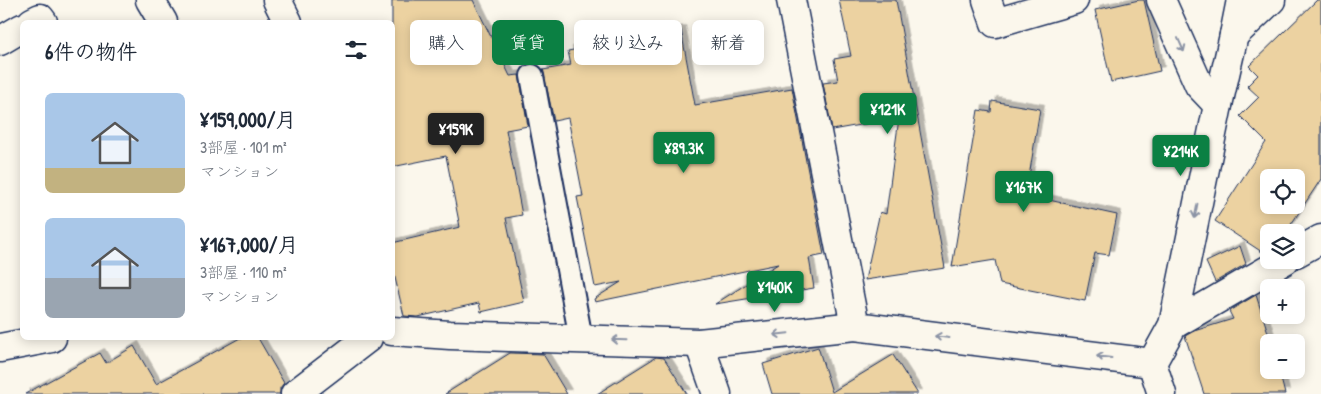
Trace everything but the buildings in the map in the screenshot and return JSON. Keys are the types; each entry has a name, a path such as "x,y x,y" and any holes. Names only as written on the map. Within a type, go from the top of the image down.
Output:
{"street":[{"path":"150,0 162,20"},
{"path":"277,0 287,20"},
{"path":"791,0 855,326"},
{"path":"987,0 995,24 1074,0"},
{"path":"1161,0 1199,85 1218,105"},
{"path":"1162,394 1152,363 1173,325 1241,0"},
{"path":"1234,35 1271,0"},
{"path":"0,41 20,29"},
{"path":"1305,248 1321,239"},
{"path":"1173,325 1269,269"},
{"path":"395,331 450,335 699,343 855,326 1152,363"},
{"path":"0,348 42,340"},
{"path":"295,394 365,340"},
{"path":"699,343 717,394"}],"lane":[{"path":"532,76 581,339"}]}
